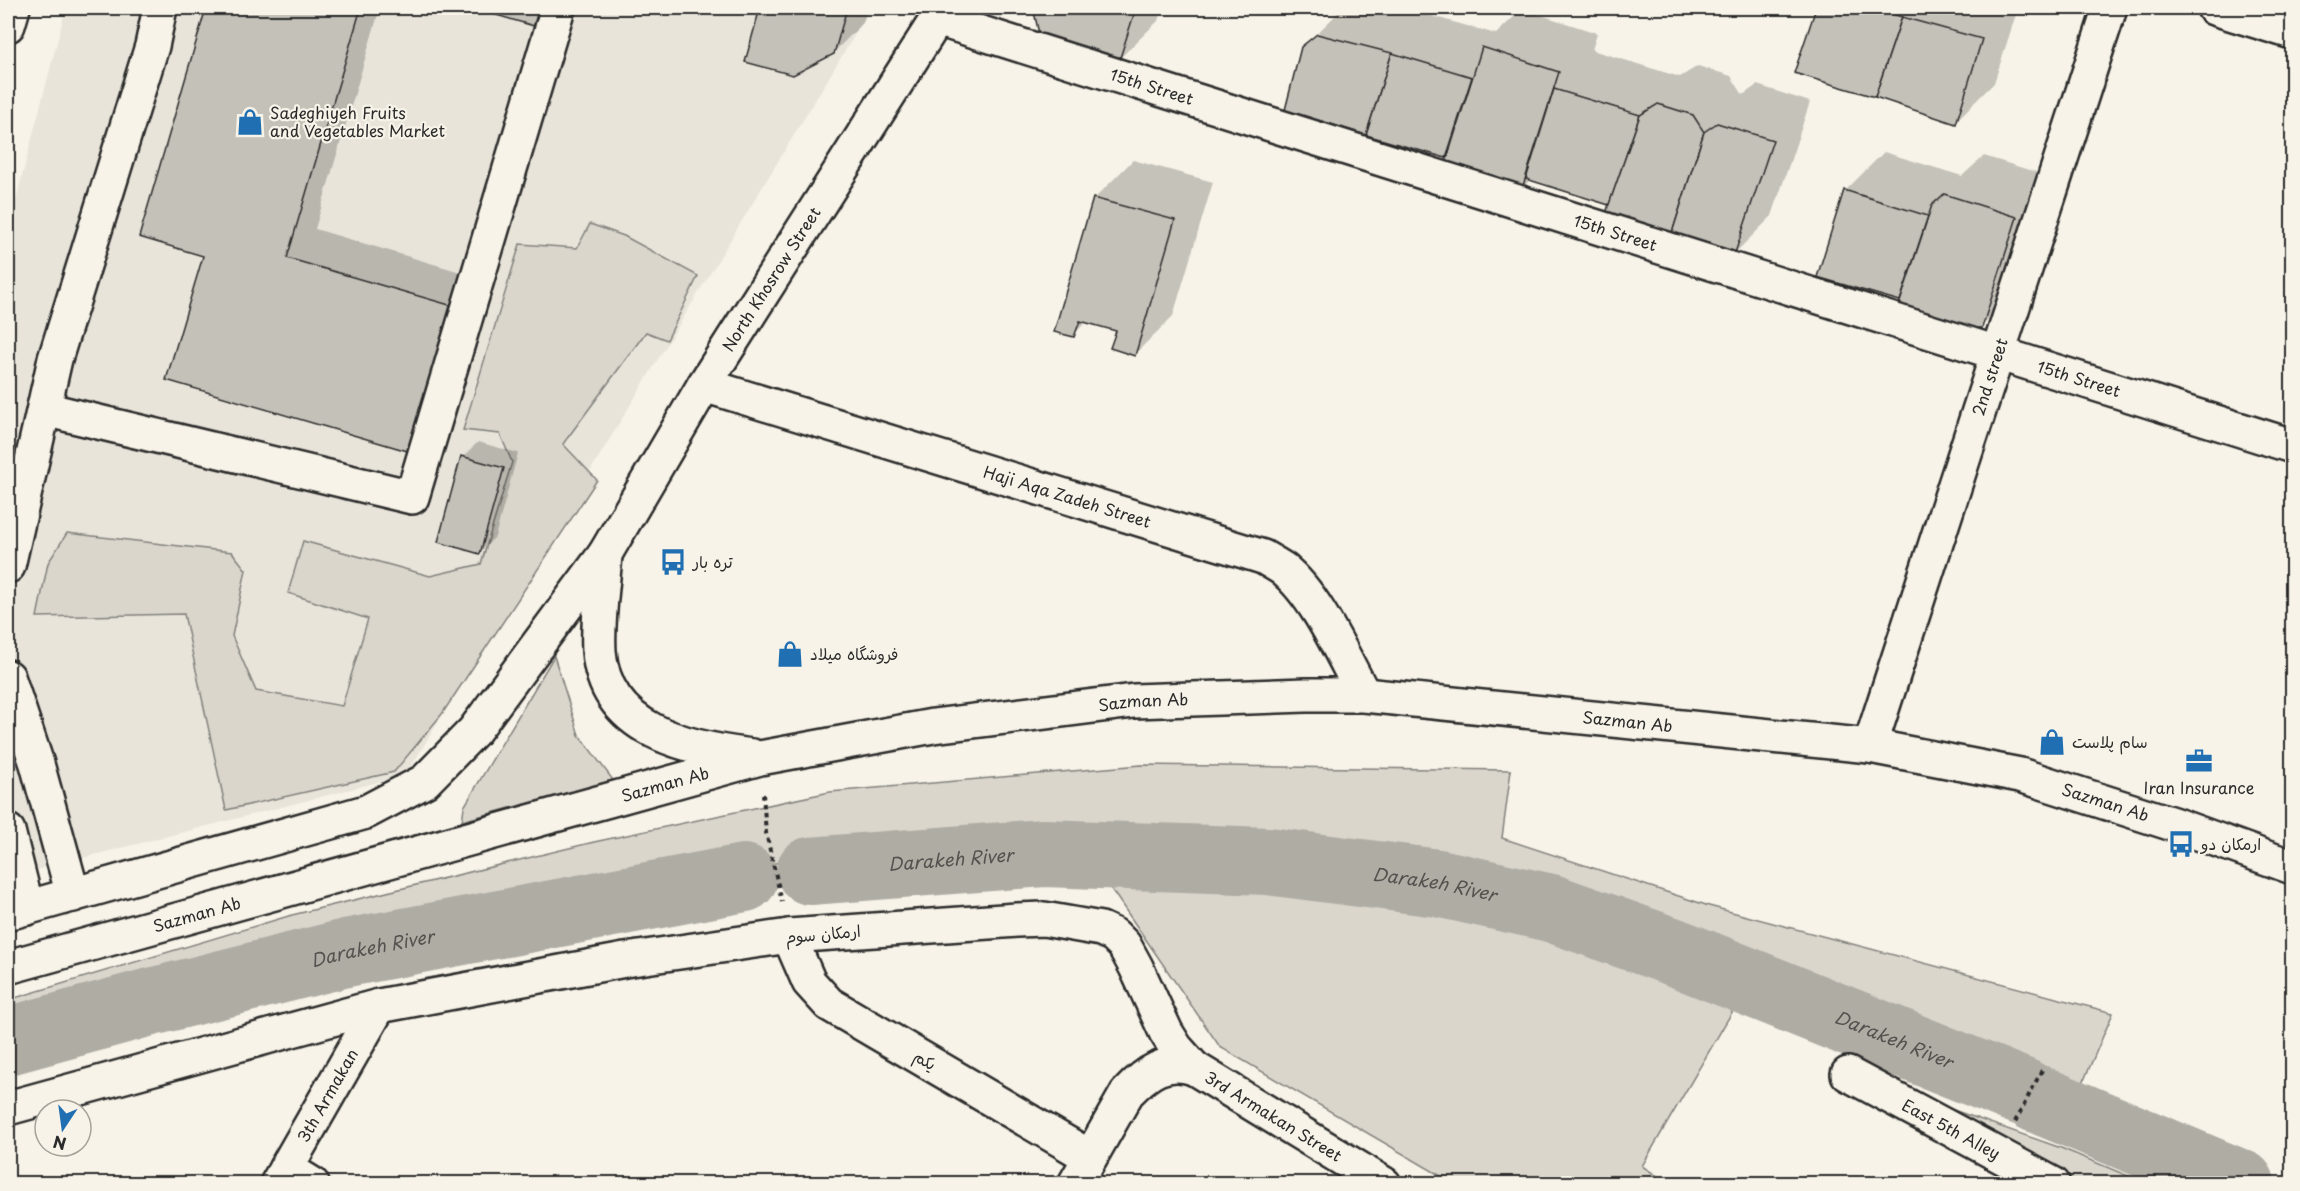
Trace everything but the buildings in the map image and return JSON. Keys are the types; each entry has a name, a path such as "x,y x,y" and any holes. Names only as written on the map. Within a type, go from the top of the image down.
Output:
{"main road":[{"path":"8,25 13,8"},
{"path":"8,566 55,360 152,46 160,8"},
{"path":"44,409 412,497 558,8"},
{"name":"2nd street","path":"1870,746 2110,8"},
{"path":"2214,8 2292,32"},
{"name":"15th Street","path":"940,13 2292,446"},
{"name":"North Khosrow Street","path":"605,554 704,385 940,13"},
{"name":"Haji Aqa Zadeh Street","path":"704,385 1263,557 1296,581 1315,607 1364,695"},
{"path":"605,554 599,651 604,680 619,704 640,725 665,737 720,752 760,758"},
{"path":"17,910 366,812 425,781 474,731 605,554"},
{"path":"8,677 36,764 87,945"},
{"name":"Sazman Ab","path":"8,967 760,758 933,726 1134,701 1305,694 1364,695 1870,746 2020,775 2176,825 2292,867"},
{"path":"8,831 17,910 39,958"},
{"name":"ارمکان سوم","path":"8,1108 379,1006 625,960 786,921 1035,920 1101,929 1114,935 1124,945 1166,1032 1176,1048 1194,1068"},
{"name":"یکم","path":"786,921 809,982 829,1004 1082,1170"},
{"name":"3th Armakan","path":"292,1178 379,1006"},
{"path":"1082,1170 1127,1093 1139,1080 1161,1066 1184,1064 1194,1068"},
{"name":"3rd Armakan Street","path":"1194,1068 1384,1184"},
{"name":"East 5th Alley","path":"1848,1074 2034,1179"}],"path":[{"path":"766,833 786,921"},
{"path":"2013,1125 2042,1070"}],"shaded area":[{"path":"66,8 871,8 406,775 8,877 8,230"},
{"path":"590,224 624,236 698,276 667,340 646,332 563,444 597,480 442,714 394,772 226,810 184,614 37,617 48,563 67,533 232,552 246,570 232,636 256,691 342,706 368,619 288,593 303,541 430,576 481,564 512,462 500,434 463,430 520,244 577,248"},
{"path":"554,656 579,735 613,780 462,821 464,807"},
{"path":"1141,765 1511,770 1502,838 1709,906 2113,1013 2075,1101 1572,902 1244,842 930,841 637,883 361,931 8,1031 8,1000 292,915 594,842 830,792"},
{"path":"1100,873 1200,875 1305,882 1540,925 1735,1007 1642,1166 1668,1183 1453,1183 1220,1047"},
{"path":"1914,1096 2061,1148 2145,1183 2067,1183"}],"waterway":[{"name":"Darakeh River","path":"810,871 1044,853 1268,861 1438,883 1551,908 1677,953 2023,1092"},
{"name":"Darakeh River","path":"8,1041 346,953 744,878"},
{"name":"Darakeh River","path":"2035,1098 2241,1184"}],"place":[{"name":"Sadeghiyeh Fruits and Vegetables Market","path":"250,122"},
{"name":"تره بار","path":"673,562"},
{"name":"فروشگاه میلاد","path":"790,654"},
{"name":"سام پلاست","path":"2052,742"},
{"name":"Iran Insurance","path":"2199,761"},
{"name":"ارمکان دو","path":"2181,844"}]}
